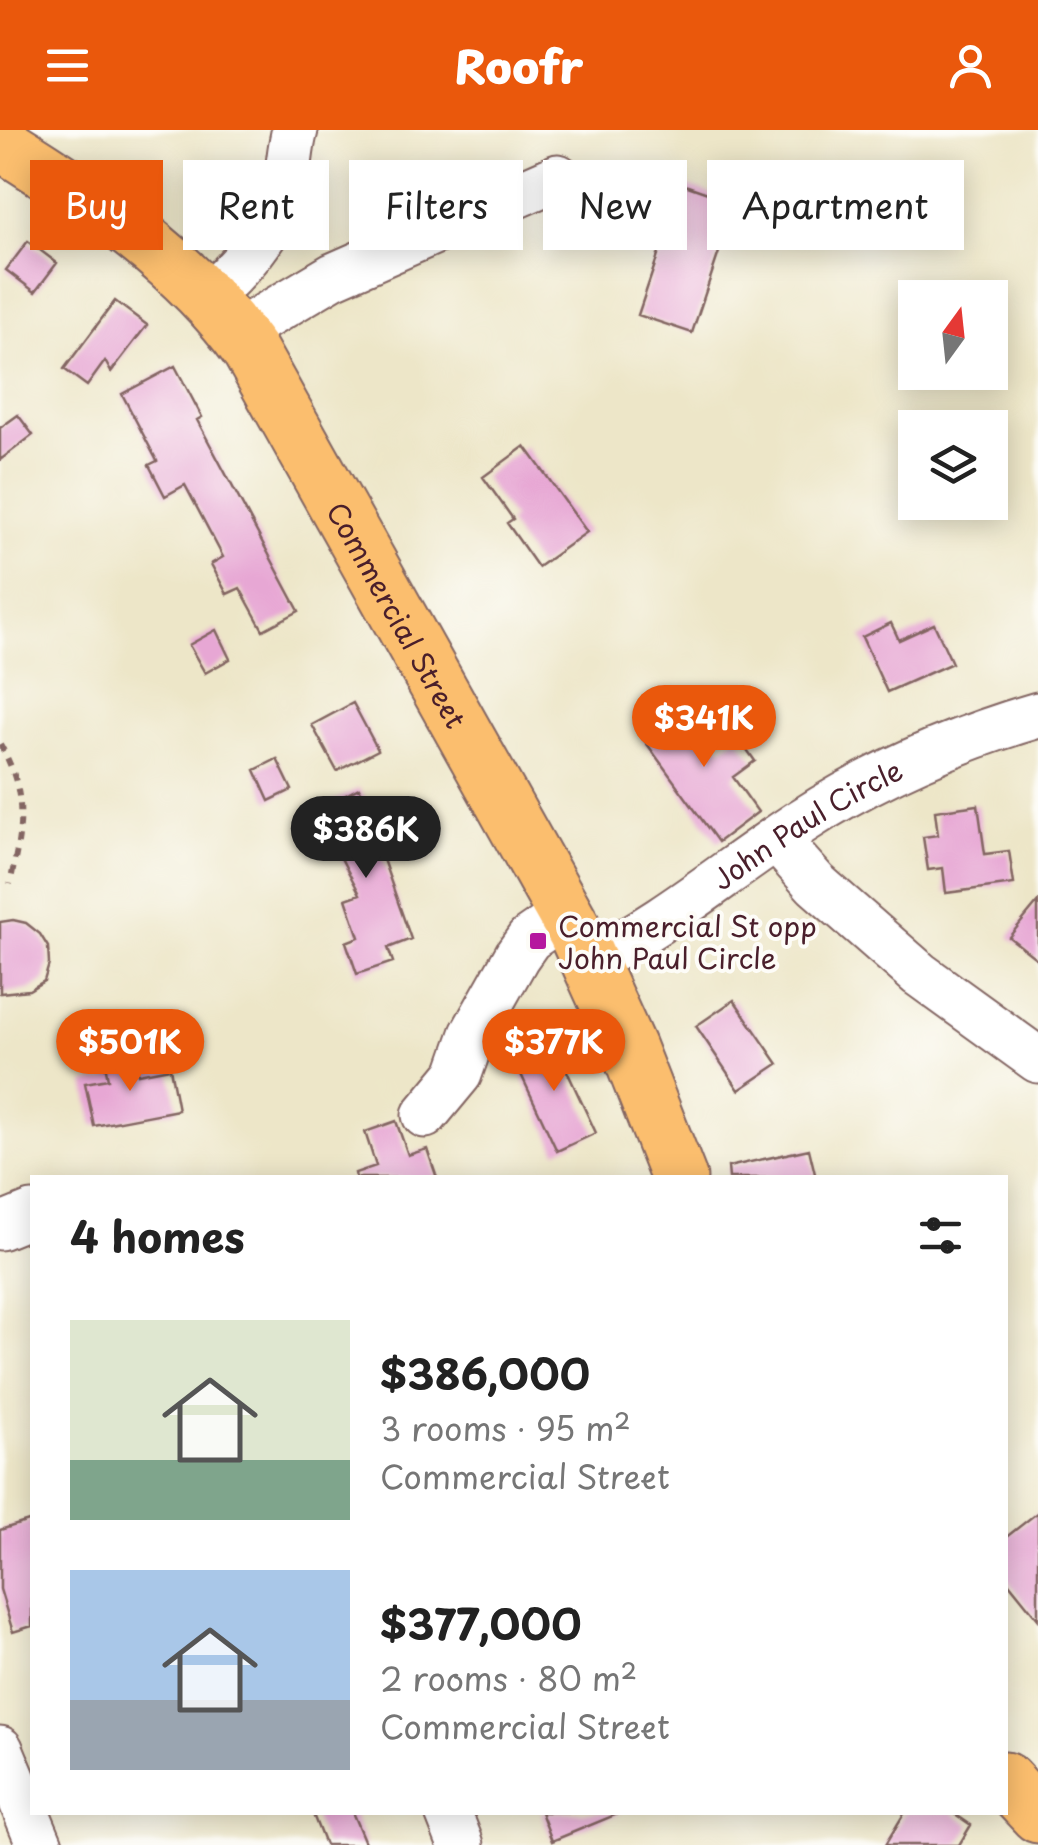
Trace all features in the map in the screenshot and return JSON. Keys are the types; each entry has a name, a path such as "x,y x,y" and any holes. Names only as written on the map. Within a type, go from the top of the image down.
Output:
{"main road":[{"name":"Commercial Street","path":"0,142 103,210 187,277 222,315 261,370 590,961 678,1175"},
{"path":"1008,1783 1038,1815"}],"street":[{"path":"222,315 244,260 275,215 284,191 295,130"},
{"path":"222,315 333,276 543,184"},
{"name":"John Paul Circle","path":"590,961 642,932 776,839 898,766 967,737 1038,715"},
{"path":"776,839 830,896 920,974 1038,1060"},
{"path":"425,1115 459,1074 473,1034 517,956 530,939 565,914"},
{"path":"0,1227 30,1215"},
{"path":"0,1749 40,1845"},
{"path":"449,1815 461,1845"}],"path":[{"path":"0,744 17,779 23,818 10,884"}],"building":[{"path":"687,186 707,193 707,250 720,250 692,333 638,315 660,250 687,250"},
{"path":"28,241 30,250 40,250 57,263 35,292 6,270"},
{"path":"115,301 147,325 111,372 105,361 87,386 64,369"},
{"path":"175,366 202,417 197,420 299,611 263,630 240,588 227,594 211,564 223,557 185,485 165,496 149,465 157,461 122,394"},
{"path":"18,415 33,435 0,460 0,428"},
{"path":"525,446 587,532 538,567 507,523 513,519 483,477"},
{"path":"891,623 899,640 934,624 952,663 887,692 862,637"},
{"path":"216,630 230,659 205,673 189,645"},
{"path":"353,703 378,750 337,771 312,725"},
{"path":"689,704 721,748 738,737 755,761 733,777 758,812 718,842 642,737"},
{"path":"277,759 292,790 269,801 255,770"},
{"path":"359,788 388,843 379,848 411,939 388,948 393,962 357,974 346,942 359,937 346,899 360,894 316,811"},
{"path":"978,805 985,854 1009,851 1014,884 946,893 943,868 928,870 923,837 938,835 935,811"},
{"path":"1038,902 1038,960 1009,937"},
{"path":"0,922 26,923 40,934 48,947 49,964 44,981 29,990 0,993"},
{"path":"734,1000 778,1064 739,1090 696,1026"},
{"path":"551,1037 596,1133 557,1151 512,1055"},
{"path":"134,1058 138,1074 170,1068 178,1110 94,1126 85,1083 108,1079 105,1064"},
{"path":"396,1121 408,1155 427,1149 436,1175 355,1175 376,1166 365,1132"},
{"path":"809,1149 815,1175 729,1175 728,1167"},
{"path":"1038,1512 1038,1619 1008,1582 1008,1536"},
{"path":"30,1521 30,1627 13,1632 0,1589 0,1530"},
{"path":"313,1815 353,1815 366,1845 325,1845"},
{"path":"542,1815 615,1815 552,1841"},
{"path":"903,1815 956,1815 971,1825 959,1845 885,1845"}],"place":[{"name":"Commercial St opp John Paul Circle","path":"538,941"}]}
